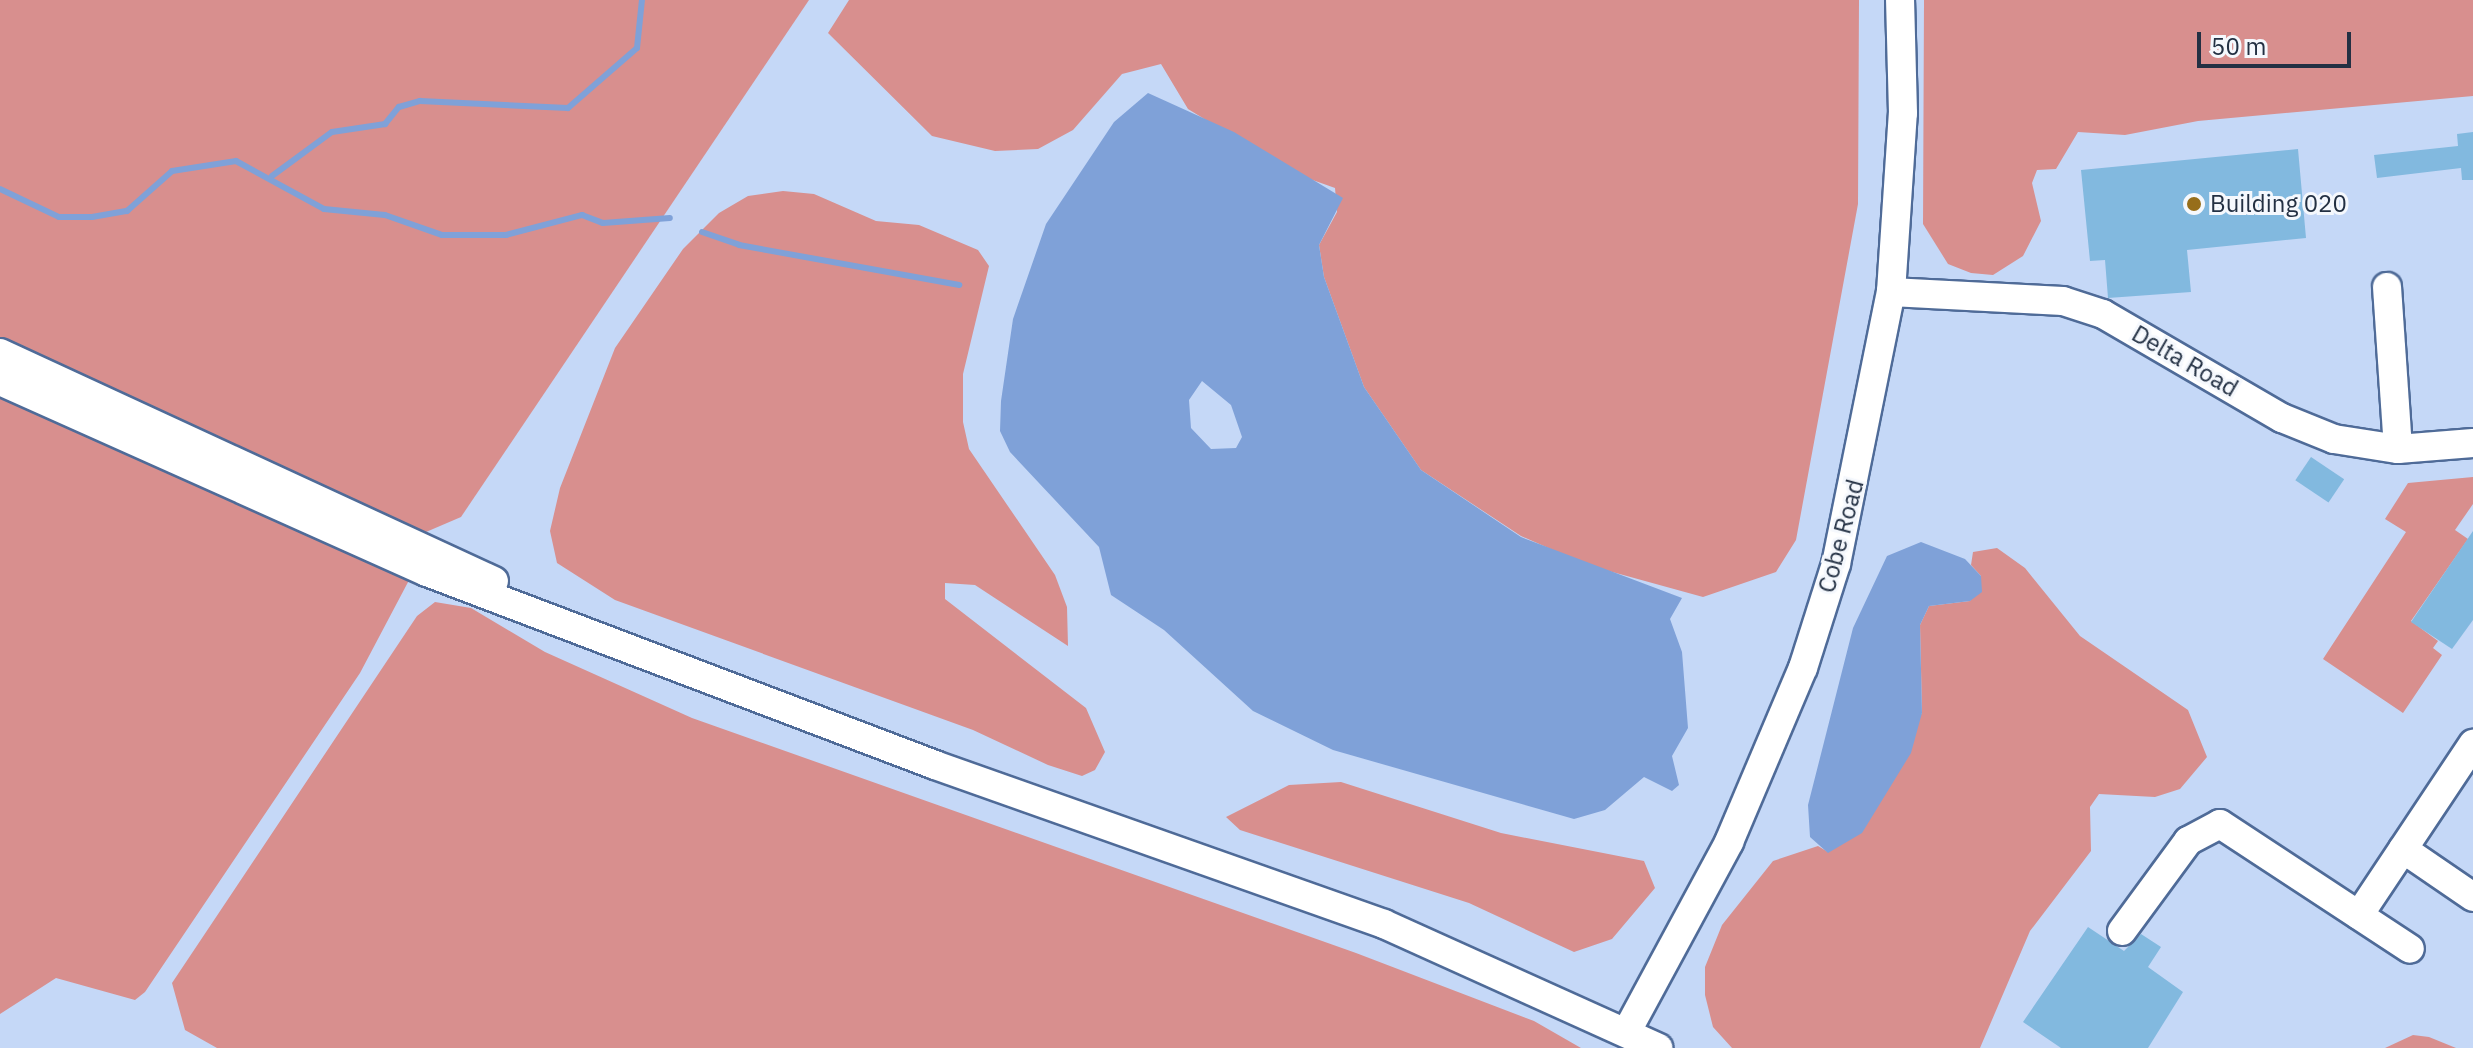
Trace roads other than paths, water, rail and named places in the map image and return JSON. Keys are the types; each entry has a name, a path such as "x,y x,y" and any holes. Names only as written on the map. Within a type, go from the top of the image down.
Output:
{"street":[{"name":"Cobe Road","path":"1627,1031 1729,842 1803,668 1859,471 1891,292 1903,113 1900,0"},
{"path":"2387,287 2398,449"},
{"name":"Delta Road","path":"1891,292 2063,301 2142,335 2305,429 2398,449 2473,443"},
{"path":"0,353 407,549"},
{"path":"0,381 407,549 772,705 1397,929 1627,1031 1658,1048"},
{"path":"2359,915 2473,744"},
{"path":"2122,931 2188,841 2220,824 2410,949"},
{"path":"2403,849 2473,897"}],"water":[{"path":"1148,93 1234,132 1343,198 1319,245 1324,277 1364,387 1421,470 1521,537 1682,598 1670,619 1682,652 1688,728 1672,756 1679,785 1672,791 1644,777 1605,810 1574,819 1333,750 1253,711 1164,630 1111,595 1099,547 1010,452 1000,431 1001,401 1013,319 1046,224 1114,122","holes":["1202,381 1231,405 1242,437 1236,448 1211,449 1191,428 1189,400"]},
{"path":"1921,542 1965,559 1981,576 1982,592 1970,601 1929,606 1920,625 1922,713 1911,753 1862,833 1828,853 1810,837 1808,805 1853,628 1887,556"}],"waterway":[{"path":"272,176 332,132 385,124 399,107 420,101 568,108 637,48 642,0"},
{"path":"0,189 59,217 92,217 127,211 172,171 236,161 324,209 385,215 442,235 506,235 582,215 603,223 670,218"},
{"path":"702,232 739,245 959,285"}],"place":[{"name":"Building 020","path":"2194,204"}]}
